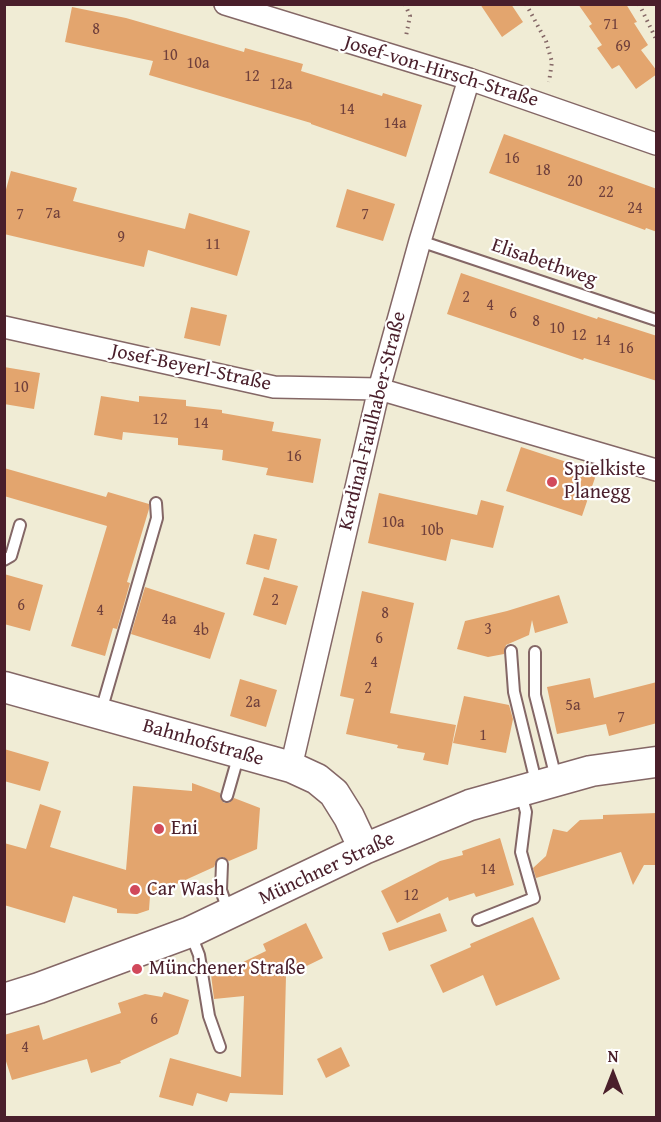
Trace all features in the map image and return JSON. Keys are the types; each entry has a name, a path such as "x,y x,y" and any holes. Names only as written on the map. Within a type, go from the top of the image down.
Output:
{"main road":[{"name":"Bahnhofstraße","path":"4,687 291,767 317,779 334,793 349,817 364,849"},
{"name":"Münchner Straße","path":"4,999 190,932 230,915 364,849 470,805 591,771 657,762"}],"street":[{"name":"Josef-von-Hirsch-Straße","path":"225,4 469,79 657,144"},
{"name":"Kardinal-Faulhaber-Straße","path":"291,767 379,389 420,241 469,79"},
{"name":"Josef-Beyerl-Straße","path":"4,327 274,387 379,389 657,470"}],"lane":[{"name":"Elisabethweg","path":"420,241 657,320"},
{"path":"100,714 157,518 156,503"},
{"path":"4,560 11,556 20,525"},
{"path":"512,651 514,692 538,786"},
{"path":"478,920 534,898 521,852 526,812 538,786 535,652"},
{"path":"227,796 239,754"},
{"path":"222,864 221,890 230,915"},
{"path":"190,932 199,956 209,1016 220,1047"}],"path":[{"path":"399,58 408,31 410,16 405,4"},
{"path":"526,4 546,41 552,62 550,80 542,104"},
{"path":"639,4 657,39"}],"building":[{"path":"480,4 511,4 523,22 502,37"},
{"path":"578,4 626,4 637,22 634,23 648,45 641,50 657,74 636,89 619,65 612,69 597,48 602,45 589,26 592,24"},
{"path":"72,7 126,18 244,52 245,48 303,64 301,71 382,96 383,93 422,105 406,157 311,123 149,75 153,61 65,42"},
{"path":"504,134 657,189 657,232 646,228 645,230 489,173"},
{"path":"11,171 77,188 73,201 185,229 189,213 250,231 237,276 148,250 144,267 4,234 4,197"},
{"path":"347,189 395,204 383,241 336,227"},
{"path":"461,273 597,319 598,317 657,336 657,381 584,358 583,360 447,314"},
{"path":"191,307 227,315 220,346 184,338"},
{"path":"4,367 40,373 34,409 4,404"},
{"path":"101,396 139,402 139,396 186,400 186,406 222,410 222,413 274,422 272,431 321,439 313,483 266,475 268,468 222,460 223,450 178,445 178,438 123,432 122,440 94,435"},
{"name":"Spielkiste Planegg","path":"521,447 597,472 582,516 506,491"},
{"path":"4,468 106,497 108,492 149,504 127,582 130,583 117,629 113,628 105,656 71,646 107,526 4,496"},
{"path":"379,493 477,515 481,500 504,506 493,548 451,539 446,561 368,543"},
{"path":"254,534 277,539 269,570 246,564"},
{"path":"4,574 43,585 30,631 4,624"},
{"path":"264,577 298,586 286,625 253,615"},
{"path":"145,587 225,613 210,659 131,634"},
{"path":"362,591 414,603 390,713 456,725 448,765 423,760 425,753 346,734 354,699 340,696"},
{"path":"559,595 568,623 535,633 532,620 529,635 506,645 504,654 488,657 457,649 465,621"},
{"path":"590,678 594,698 657,682 657,723 609,736 606,724 557,734 547,687"},
{"path":"240,679 277,690 266,727 230,716"},
{"path":"464,696 509,705 513,719 506,753 453,743"},
{"path":"4,749 49,762 40,791 4,781"},
{"path":"192,783 220,793 220,798 224,803 229,803 234,798 260,808 257,849 229,861 223,857 218,858 214,867 150,896 149,910 137,914 117,913 117,909 73,896 65,923 4,905 4,843 26,849 40,804 61,811 50,847 126,870 133,786 192,791"},
{"path":"657,813 657,865 644,865 633,885 621,852 536,878 533,868 546,856 553,829 567,832 580,820 603,819 603,815"},
{"path":"500,838 514,885 476,897 474,893 449,901 448,897 397,923 381,891 440,861 463,855 462,851"},
{"path":"440,913 447,931 389,951 382,933"},
{"path":"533,917 560,979 496,1006 483,975 443,993 430,965 471,947 470,944"},
{"path":"306,923 323,958 286,976 283,1095 230,1093 227,1102 197,1093 193,1106 159,1097 170,1058 241,1077 244,996 214,999 210,966 239,964 266,951 263,944"},
{"path":"164,992 189,1000 178,1034 120,1061 121,1063 91,1073 87,1059 12,1080 4,1055 4,1035 39,1025 43,1040 121,1013 118,1003 145,994 162,997"},
{"path":"341,1047 350,1066 326,1078 317,1059"}],"place":[{"name":"Spielkiste Planegg","path":"552,482"},
{"name":"Eni","path":"159,829"},
{"name":"Car Wash","path":"135,890"},
{"name":"Münchener Straße","path":"137,969"}]}
